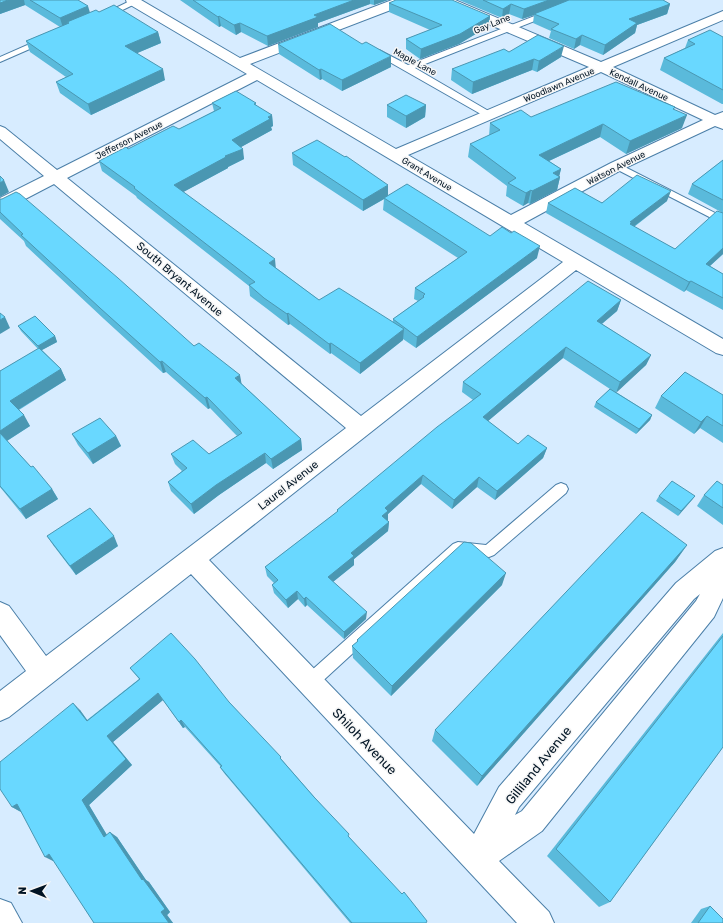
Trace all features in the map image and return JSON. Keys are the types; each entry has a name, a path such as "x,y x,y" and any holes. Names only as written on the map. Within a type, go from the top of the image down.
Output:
{"street":[{"path":"239,63 404,0"},
{"name":"Kendall Avenue","path":"444,0 720,120"},
{"name":"Grant Avenue","path":"133,1 723,348"},
{"name":"Woodlawn Avenue","path":"395,155 723,15"},
{"name":"Jefferson Avenue","path":"0,205 258,74"},
{"name":"Watson Avenue","path":"510,223 617,166 720,120"},
{"name":"South Bryant Avenue","path":"0,131 361,428"},
{"name":"Laurel Avenue","path":"0,708 43,673 576,261"},
{"name":"Shiloh Avenue","path":"192,559 538,923"},
{"name":"Gilliland Avenue","path":"477,859 509,797 685,591 723,559"},
{"path":"477,859 532,821 705,609 723,573"},
{"path":"0,614 43,673"},
{"path":"0,914 6,923"}],"lane":[{"name":"Gay Lane","path":"408,68 562,7 584,0"},
{"path":"99,17 133,1"},
{"path":"330,29 343,35"},
{"path":"0,60 50,38"},
{"name":"Maple Lane","path":"369,49 408,68 489,115"},
{"path":"617,166 723,221"},
{"path":"309,683 458,548 490,551 561,489"}],"building":[{"path":"0,0 8,0 0,3"},
{"path":"30,0 78,0 88,6 60,18"},
{"path":"193,0 354,0 314,15 318,17 267,36 240,23 234,25 219,16 218,17"},
{"path":"396,0 452,0 490,16 460,34 421,49 406,39 442,25 389,3"},
{"path":"483,0 549,0 524,9 511,4 503,9"},
{"path":"569,0 663,0 670,4 629,19 637,23 605,45 582,35 576,39 551,29 559,24 534,14"},
{"path":"114,5 158,32 125,46 163,69 88,104 56,82 73,74 26,41 96,10 99,12"},
{"path":"330,24 362,44 366,42 391,56 342,80 321,69 319,70 278,44"},
{"path":"710,30 723,37 723,90 664,58 695,44 688,40"},
{"path":"538,35 564,46 539,61 534,59 473,82 452,69 504,49 509,52"},
{"path":"616,82 675,107 673,109 687,115 630,141 603,124 539,155 561,169 553,173 560,177 526,193 508,183 516,178 470,144 500,130 490,123 521,110 531,117"},
{"path":"236,91 272,115 268,117 270,119 232,140 243,149 225,156 226,157 174,185 275,259 269,263 319,300 339,288 404,329 360,363 331,343 329,344 288,313 287,314 264,298 249,285 255,282 134,188 135,187 99,161 126,147 128,149 173,126 179,129 221,108 212,103"},
{"path":"406,95 426,105 406,116 387,105"},
{"path":"317,140 345,157 346,156 388,185 363,200 292,153"},
{"path":"723,160 723,200 692,184"},
{"path":"637,175 671,191 630,222 632,222 630,224 675,249 717,211 723,213 723,248 706,264 723,274 723,298 691,281 689,282 548,203 575,188 602,203"},
{"path":"0,176 4,180 0,183"},
{"path":"407,184 490,236 502,227 511,233 514,231 540,246 417,337 393,319 424,297 423,296 425,294 415,288 467,252 384,198"},
{"path":"16,192 118,278 194,346 199,343 240,375 235,378 301,439 271,459 265,453 216,485 191,504 168,482 187,468 171,454 193,440 209,454 242,433 207,397 205,398 162,361 160,362 21,235 23,234 0,212 0,199"},
{"path":"588,281 621,300 597,321 651,355 620,382 566,347 483,417 518,444 528,435 547,448 497,491 479,477 454,500 423,475 385,508 388,511 382,516 389,522 351,553 354,556 328,577 367,612 344,632 306,597 304,599 297,591 286,600 272,585 278,580 265,567 338,511 337,510 437,427 481,394 463,382"},
{"path":"0,313 5,317 0,320"},
{"path":"35,316 55,336 38,346 18,326"},
{"path":"39,348 61,369 10,401 24,415 0,431 0,371"},
{"path":"685,372 723,395 723,426 707,416 701,422 661,396"},
{"path":"610,389 652,415 639,429 596,402"},
{"path":"100,418 116,436 88,453 72,434"},
{"path":"0,433 31,467 33,466 52,489 20,509 0,486"},
{"path":"672,481 695,496 681,511 659,496"},
{"path":"717,481 723,485 723,508 704,495"},
{"path":"90,508 114,536 70,566 47,536"},
{"path":"642,512 687,545 482,776 435,730"},
{"path":"464,542 471,543 506,573 392,686 352,646"},
{"path":"171,633 195,659 229,702 281,757 280,758 314,797 349,834 348,836 402,894 404,892 427,921 426,923 352,923 220,767 222,766 181,720 179,722 158,693 107,736 126,759 82,800 104,837 110,832 142,880 143,879 165,909 161,912 169,923 94,923 49,854 45,857 17,804 12,807 0,789 0,762 73,703 87,721 140,679 130,668"},
{"path":"723,636 723,747 610,902 556,849"},
{"path":"710,906 723,919 723,923 698,923"}]}
